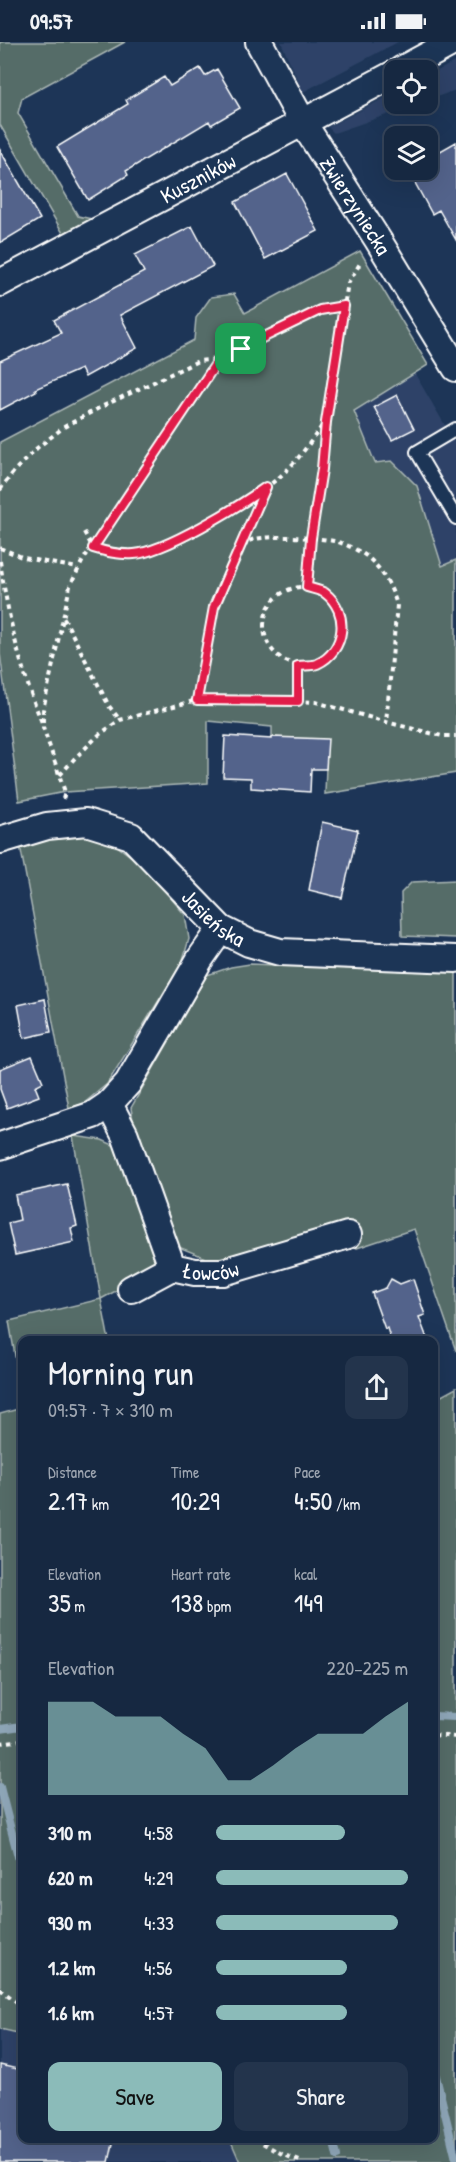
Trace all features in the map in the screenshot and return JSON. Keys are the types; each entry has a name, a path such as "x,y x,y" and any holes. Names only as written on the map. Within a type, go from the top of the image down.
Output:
{"street":[{"name":"Zwierzyniecka","path":"259,42 303,123 456,368"},
{"path":"420,60 453,42"},
{"name":"Kuszników","path":"0,283 384,79"},
{"name":"Jasieńska","path":"0,840 47,826 86,822 131,836 221,929 249,944 280,952 456,959"},
{"path":"0,1146 93,1115 109,1104 128,1083 200,959 221,929"},
{"name":"Łowców","path":"109,1104 125,1135 172,1267 195,1272 223,1272 348,1235"},
{"path":"131,1289 172,1267"}],"lane":[{"path":"456,429 417,452 456,518"}],"path":[{"path":"307,587 326,422 344,306 348,283 364,258"},
{"path":"0,490 15,470 64,427 107,404 198,361 219,359 320,310 344,306"},
{"path":"44,727 43,710 52,665 70,586 78,568 219,359"},
{"path":"84,532 93,548 112,554 136,554 156,548 240,505 266,487 288,470 326,422"},
{"path":"197,700 214,607 252,514 266,487"},
{"path":"238,551 250,541 278,537 340,542 363,554 384,575 392,588 397,605 386,722"},
{"path":"0,548 24,558 78,568"},
{"path":"0,561 12,627 26,684 44,727 65,792"},
{"path":"307,587 324,592 336,605 342,621 341,640 331,655 316,664 298,666 284,661 272,651 265,638 264,622 268,608 278,596 292,588 307,587"},
{"path":"64,618 109,706 120,720"},
{"path":"298,666 298,701"},
{"path":"60,776 100,734 120,720 197,700 298,701 329,705 442,736 456,736"},
{"path":"438,1735 456,1737"},
{"path":"0,1743 18,1741"},
{"path":"0,1989 18,2004"},
{"path":"262,2143 302,2162"}],"shaded area":[{"path":"281,42 398,42 303,92"},
{"path":"456,61 456,90 438,96 438,71"},
{"path":"384,98 384,114 389,114 334,133 328,127"},
{"path":"415,374 456,444 456,560 421,576 354,411"},
{"path":"0,2029 18,2033 18,2143 232,2143 240,2162 0,2162"}],"green space":[{"path":"0,42 125,42 22,98 18,113 78,216 92,219 64,235 0,125"},
{"path":"360,251 428,365 354,411 375,463 392,461 417,486 442,566 456,560 456,773 325,794 327,740 272,737 272,727 208,721 208,783 65,792 19,801 0,653 0,442 194,340 196,318 211,297 234,294 245,313"},
{"path":"77,834 105,837 145,867 185,915 189,939 182,963 107,1084 83,1104 69,1108 20,845"},
{"path":"456,880 456,938 402,936 401,893 412,882"},
{"path":"250,964 456,972 456,1351 414,1229 357,1248 350,1227 231,1258 209,1259 176,1246 135,1132 131,1108 207,975 231,967"},
{"path":"73,1136 102,1140 122,1149 159,1257 147,1274 101,1299"},
{"path":"101,1299 108,1336 18,1336 18,1373 9,1321"},
{"path":"456,1388 456,2162 240,2162 232,2143 438,2143 438,1398"},
{"path":"18,1409 18,2033 0,2029 0,1414"}],"building":[{"path":"200,68 205,76 217,69 240,108 211,125 209,121 126,171 128,175 88,200 57,147 128,104 126,100 164,77 170,86"},
{"path":"456,142 456,240 439,210 432,214 414,181 438,180 438,152"},
{"path":"0,150 40,219 0,243"},
{"path":"287,174 318,231 265,259 235,202"},
{"path":"192,226 213,266 120,315 137,348 85,377 81,369 35,389 36,391 0,410 0,361 61,333 54,320 144,272 135,255"},
{"path":"397,395 414,429 392,440 374,407"},
{"path":"225,736 328,739 326,769 311,769 310,792 251,788 251,778 223,777"},
{"path":"322,822 358,830 342,898 309,890"},
{"path":"45,999 51,1032 24,1038 18,1005"},
{"path":"32,1056 43,1082 35,1086 39,1096 7,1108 0,1089 0,1069"},
{"path":"67,1184 77,1226 71,1228 74,1242 15,1255 8,1223 20,1220 15,1195"},
{"path":"391,1279 400,1284 413,1279 425,1315 419,1317 426,1336 389,1336 372,1293 386,1288"},
{"path":"0,2065 18,2069 18,2143 113,2143 109,2162 0,2162"}],"waterway":[{"path":"438,1716 456,1717"},
{"path":"0,1729 18,1727"},
{"path":"0,1787 18,1857"},
{"path":"438,2085 456,2159"},
{"path":"334,2143 337,2156"}],"route":[{"path":"344,306 326,422 307,587 324,592 336,605 342,621 341,640 331,655 316,664 298,666 298,701 197,700 214,607 252,514 266,487 240,505 156,548 136,554 112,554 93,548 219,359 241,349 320,310 344,306"}]}
